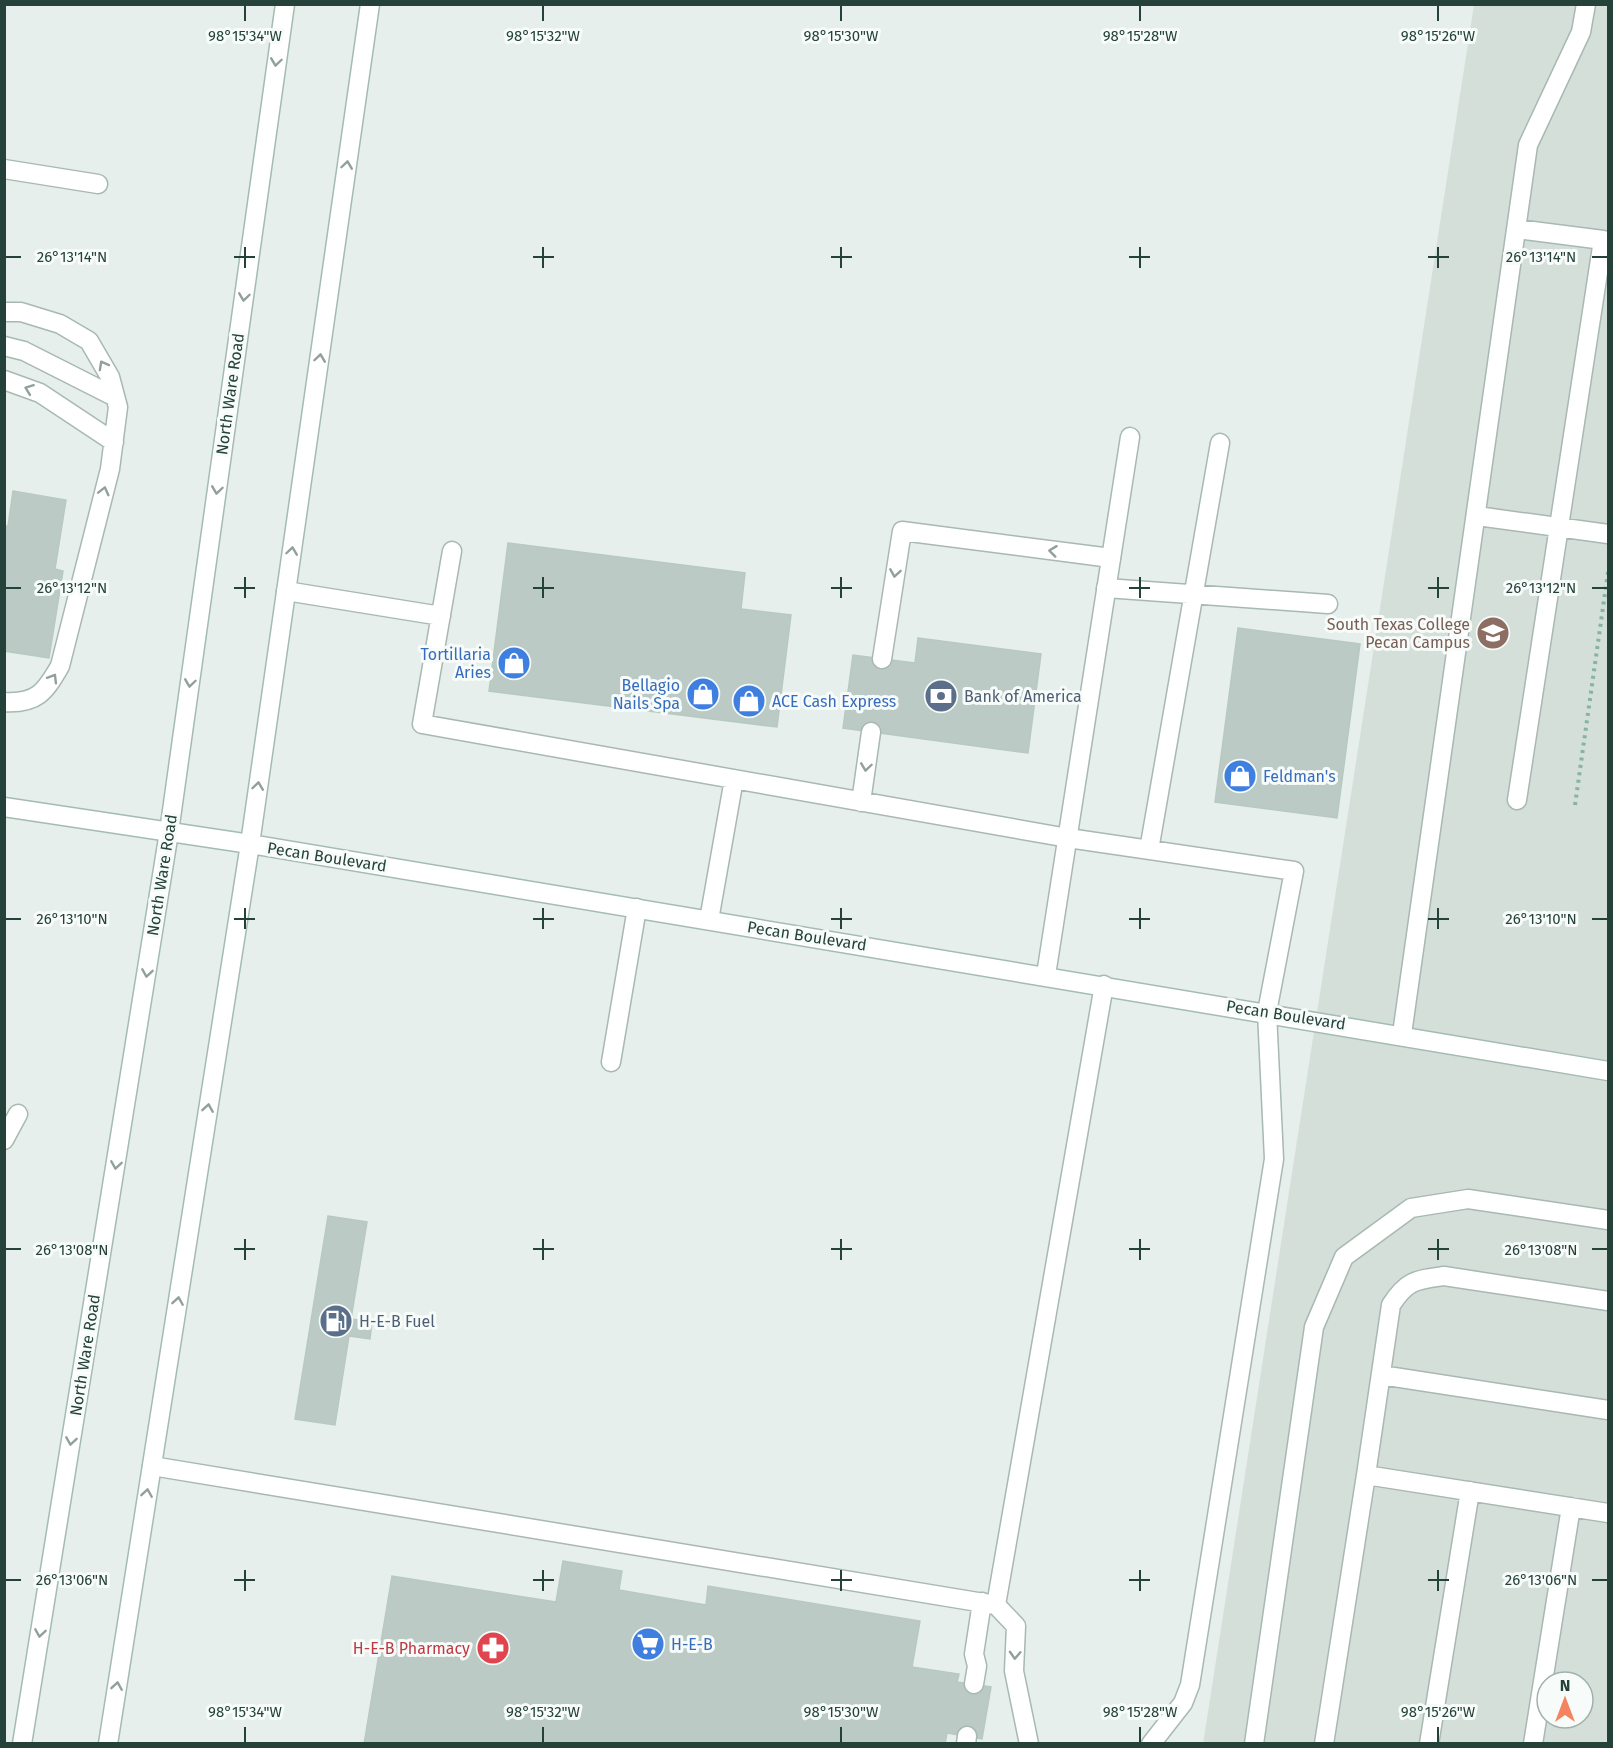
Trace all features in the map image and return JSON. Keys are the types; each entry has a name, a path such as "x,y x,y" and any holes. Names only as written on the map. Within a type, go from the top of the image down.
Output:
{"main road":[{"name":"North Ware Road","path":"22,1743 169,832 285,4"},
{"path":"108,1743 250,844 370,4"},
{"path":"1402,1034 1528,146 1581,32 1586,4"},
{"path":"4,169 98,184"},
{"path":"1517,229 1606,241 1557,527 1517,800"},
{"path":"4,312 21,312 60,324 89,341 110,377 118,407 114,442 60,666 46,689 24,703 4,702"},
{"path":"4,346 24,351 115,397"},
{"path":"4,380 40,393 114,442"},
{"path":"1046,975 1130,437"},
{"path":"1149,850 1220,442"},
{"path":"1477,516 1608,534"},
{"path":"882,659 902,531 1111,558"},
{"path":"452,551 422,724 1068,838 1294,871 1268,1012 1274,1125 1273,1170 1190,1685 1183,1703 1150,1743"},
{"path":"1106,588 1328,604"},
{"path":"286,591 441,616"},
{"path":"861,802 871,732"},
{"path":"710,920 734,779"},
{"name":"Pecan Boulevard","path":"4,807 250,844 1046,975 1608,1071"},
{"path":"611,1062 637,908"},
{"path":"974,1684 977,1666 974,1654 989,1604 1104,985"},
{"path":"4,1140 18,1114"},
{"path":"1254,1743 1314,1327 1344,1257 1411,1208 1468,1199 1608,1220"},
{"path":"1324,1743 1391,1305 1402,1287 1422,1279 1444,1276 1608,1301"},
{"path":"1381,1376 1608,1410"},
{"path":"152,1466 989,1604 1016,1626 1014,1671 1029,1743"},
{"path":"1366,1475 1608,1513"},
{"path":"1429,1743 1470,1491"},
{"path":"1533,1743 1571,1507"}],"path":[{"path":"1575,805 1608,572"}],"shaded area":[{"name":"South Texas College Pecan Campus","path":"1474,5 1608,5 1608,1743 1203,1744"}],"building":[{"path":"13,491 66,500 55,569 63,571 49,658 4,651 4,526 8,526"},
{"path":"508,543 745,573 741,609 791,615 777,727 489,691"},
{"path":"1238,628 1360,644 1337,818 1215,802"},
{"name":"Bank of America","path":"918,638 1041,654 1028,753 843,728 853,655 915,663"},
{"name":"H-E-B Fuel","path":"328,1216 367,1222 351,1319 372,1322 370,1339 349,1336 335,1425 295,1419"},
{"name":"H-E-B","path":"563,1561 622,1571 619,1590 706,1605 708,1586 920,1621 912,1667 959,1674 957,1682 991,1687 982,1739 947,1733 945,1744 364,1744 392,1576 556,1602"}],"place":[{"name":"South Texas College Pecan Campus","path":"1493,633"},
{"name":"Tortillaria Aries","path":"514,663"},
{"name":"Bellagio Nails Spa","path":"703,694"},
{"name":"Bank of America","path":"941,696"},
{"name":"ACE Cash Express","path":"749,701"},
{"name":"Feldman's","path":"1240,776"},
{"name":"H-E-B Fuel","path":"336,1321"},
{"name":"H-E-B","path":"648,1644"},
{"name":"H-E-B Pharmacy","path":"493,1648"}]}
